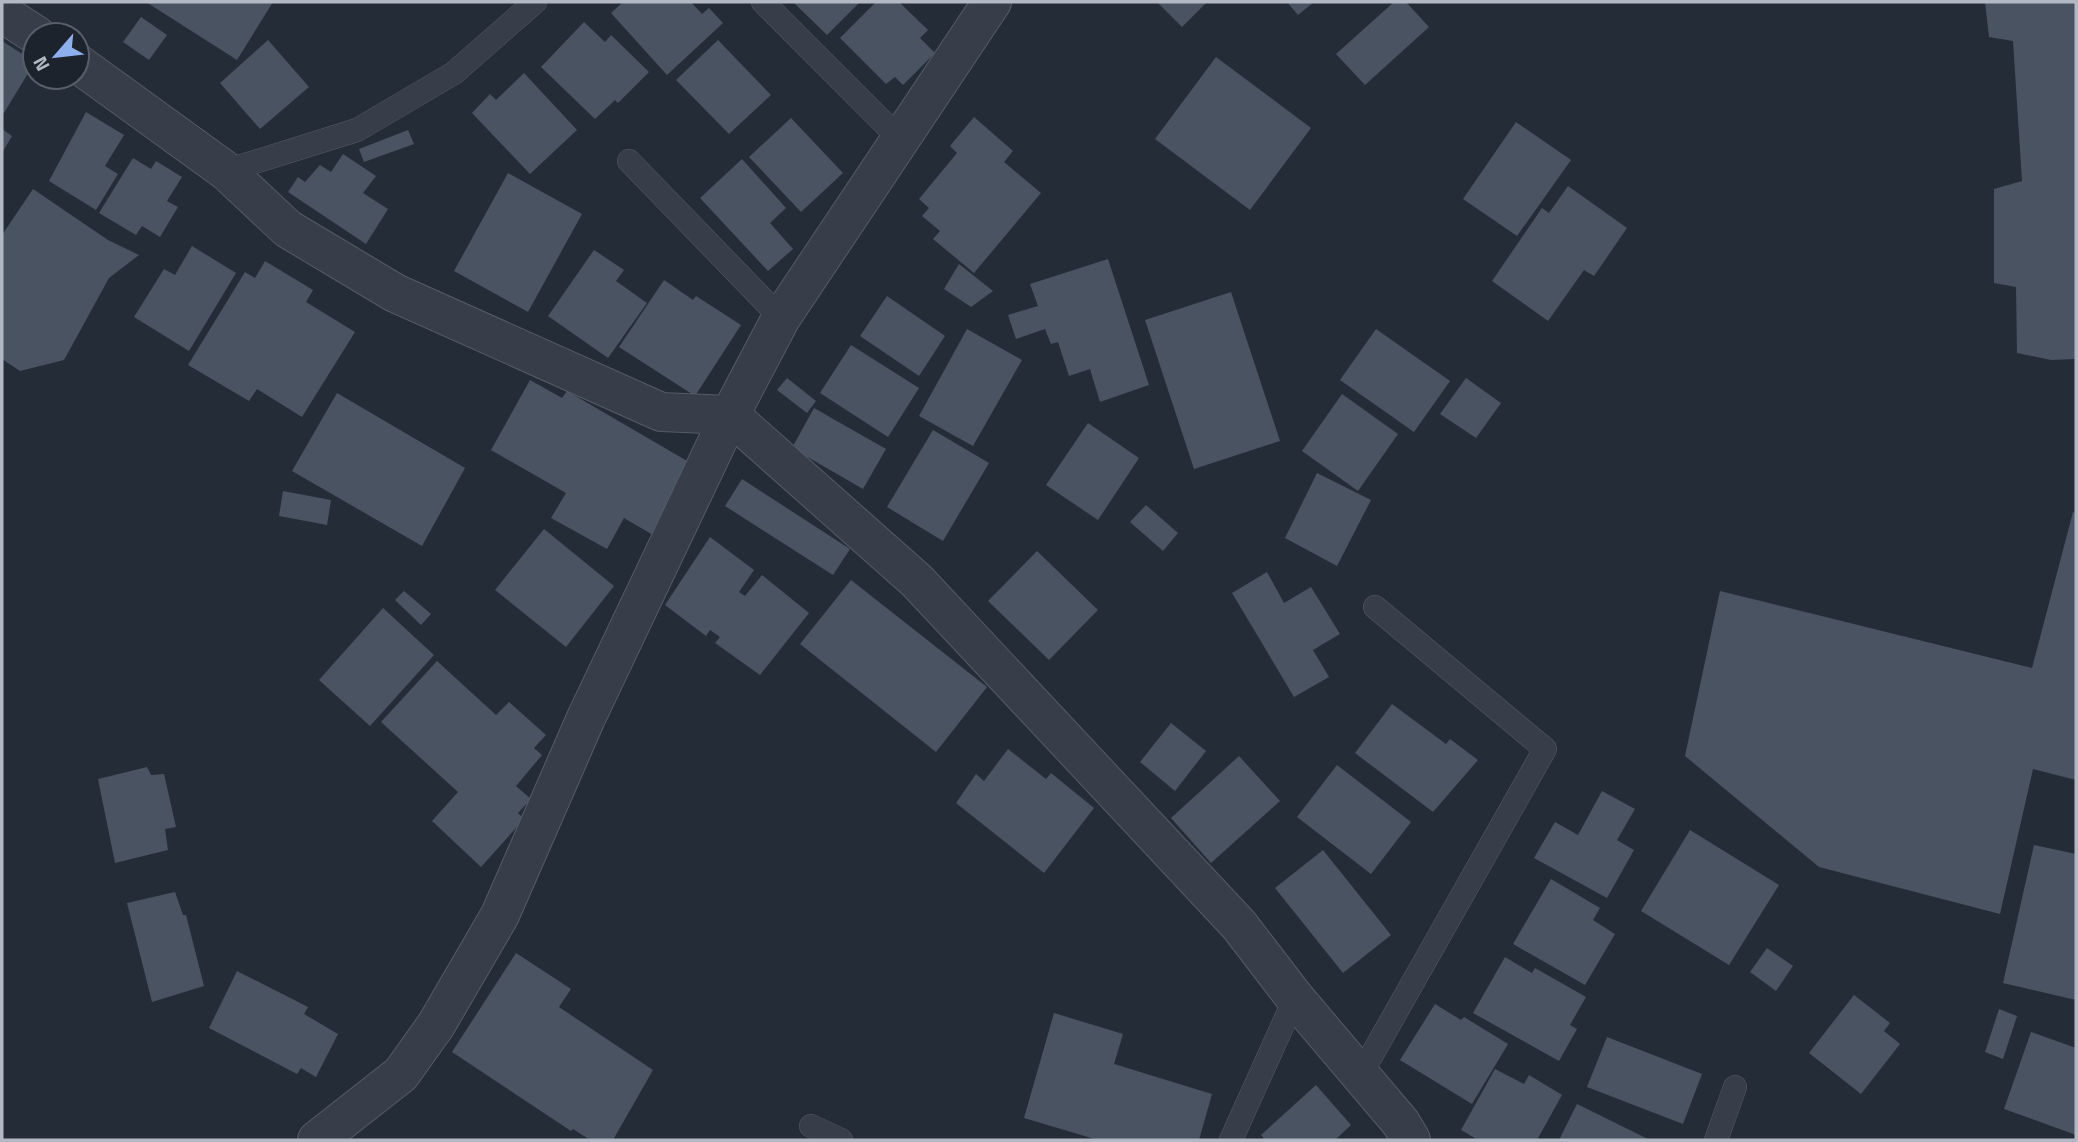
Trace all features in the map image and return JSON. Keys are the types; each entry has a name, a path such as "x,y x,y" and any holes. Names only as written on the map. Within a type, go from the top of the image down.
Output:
{"street":[{"path":"317,1140 401,1074 436,1025 500,915 586,718 730,415 781,318 992,2"},
{"path":"2,13 21,25"},
{"path":"91,73 226,171 288,229 395,293 661,412 730,415 917,581 1239,925 1295,998 1401,1123 1411,1140"}],"lane":[{"path":"226,171 357,130 454,73 535,2"},
{"path":"763,2 901,139"},
{"path":"629,161 781,318"},
{"path":"1361,1074 1545,749 1376,607"},
{"path":"1231,1140 1295,998"},
{"path":"1716,1140 1735,1087"},
{"path":"811,1126 841,1140"}],"building":[{"path":"146,2 273,2 237,60"},
{"path":"623,2 691,2 702,14 709,8 723,23 667,75 611,13"},
{"path":"793,2 860,2 827,35"},
{"path":"876,2 899,2 928,30 920,38 935,53 903,85 895,77 886,84 840,38"},
{"path":"1157,2 1207,2 1182,27"},
{"path":"1287,2 1314,2 1298,15"},
{"path":"1394,2 1406,2 1429,27 1365,85 1336,54"},
{"path":"1985,2 2076,2 2076,359 2051,360 2017,353 2016,287 1994,283 1994,189 2022,181 2013,41 1989,37"},
{"path":"141,17 167,35 149,60 123,42"},
{"path":"584,22 605,42 611,35 649,72 618,103 615,100 595,119 541,67"},
{"path":"268,40 309,87 260,129 220,83"},
{"path":"718,40 771,95 729,134 676,80"},
{"path":"2,41 21,53 21,85 2,116"},
{"path":"1216,57 1311,128 1250,210 1155,139"},
{"path":"524,73 577,130 530,174 472,113 490,94 496,100"},
{"path":"86,112 124,135 105,166 118,174 96,210 49,181"},
{"path":"974,117 1013,151 1004,162 1041,193 974,273 933,239 940,231 922,216 929,208 919,199 957,153 950,146"},
{"path":"791,118 843,173 801,212 749,157"},
{"path":"1516,122 1571,160 1517,236 1463,199"},
{"path":"2,129 12,136 2,153"},
{"path":"408,130 414,144 364,162 359,149"},
{"path":"343,154 376,176 363,193 388,209 366,244 288,192 298,177 305,182 320,165 331,172"},
{"path":"133,158 151,169 156,161 182,177 167,201 178,207 160,237 142,226 136,235 99,213"},
{"path":"742,159 786,208 770,223 793,249 768,271 700,198"},
{"path":"508,173 582,214 528,312 454,271"},
{"path":"1568,186 1627,228 1594,276 1584,270 1548,321 1492,281 1542,208 1549,213"},
{"path":"33,189 108,240 139,255 109,278 64,360 20,371 2,359 2,235"},
{"path":"192,246 236,273 189,351 134,317 164,269 175,275"},
{"path":"594,250 624,270 616,281 647,303 608,358 548,316"},
{"path":"1108,259 1149,385 1100,402 1090,369 1069,376 1058,342 1051,344 1045,329 1016,339 1008,315 1038,306 1030,284"},
{"path":"265,261 313,290 306,302 355,332 302,417 257,389 249,401 188,365 245,272 255,278"},
{"path":"959,264 993,291 971,307 944,289"},
{"path":"664,280 693,300 696,296 741,325 695,396 619,347"},
{"path":"1231,292 1280,441 1194,469 1145,320"},
{"path":"887,296 945,336 919,376 860,336"},
{"path":"967,329 1022,360 973,446 919,416"},
{"path":"1376,329 1450,381 1414,432 1340,380"},
{"path":"851,345 919,388 888,437 820,393"},
{"path":"787,378 816,401 807,413 777,390"},
{"path":"1466,378 1501,403 1476,438 1440,414"},
{"path":"530,380 562,398 567,391 694,465 653,535 624,518 607,549 551,518 566,493 491,450"},
{"path":"337,393 465,468 422,546 292,471"},
{"path":"1342,394 1398,434 1358,491 1302,451"},
{"path":"814,408 886,449 863,489 792,448"},
{"path":"1088,423 1139,458 1098,520 1046,485"},
{"path":"933,430 989,463 943,541 887,507"},
{"path":"1317,473 1371,500 1337,566 1285,538"},
{"path":"742,479 850,549 833,575 725,506"},
{"path":"283,491 331,500 327,525 279,516"},
{"path":"1146,505 1178,533 1163,551 1130,522"},
{"path":"2073,512 2076,513 2076,780 2033,769 2000,914 1819,867 1685,756 1720,591 2032,668"},
{"path":"544,529 614,586 566,647 495,590"},
{"path":"710,537 754,570 739,592 745,596 762,575 809,613 760,675 715,643 720,637 710,630 706,636 665,605"},
{"path":"1037,551 1098,610 1049,660 988,601"},
{"path":"1267,572 1284,603 1311,587 1340,634 1313,650 1329,677 1294,697 1232,593"},
{"path":"851,580 987,687 936,752 800,644"},
{"path":"404,591 431,614 421,625 395,600"},
{"path":"383,608 434,655 370,726 319,680"},
{"path":"437,661 496,715 509,702 546,735 534,748 542,755 516,786 531,799 518,813 524,819 481,867 432,821 458,792 381,722"},
{"path":"1392,704 1446,744 1450,739 1478,760 1433,812 1355,753"},
{"path":"1171,723 1206,751 1175,791 1140,762"},
{"path":"1008,749 1046,779 1051,773 1094,808 1044,873 956,803 976,774 984,781"},
{"path":"1239,756 1280,801 1211,863 1171,818"},
{"path":"1337,765 1411,822 1371,874 1297,817"},
{"path":"147,767 151,775 164,774 176,827 165,829 168,850 115,863 98,779"},
{"path":"1602,791 1635,809 1617,840 1634,850 1607,898 1534,858 1555,822 1578,835"},
{"path":"1690,830 1779,885 1729,965 1641,911"},
{"path":"2034,845 2076,854 2076,1000 2003,983"},
{"path":"1323,850 1391,935 1343,973 1275,888"},
{"path":"1551,879 1600,908 1593,920 1615,934 1585,985 1513,944"},
{"path":"175,892 183,915 186,915 204,986 152,1002 127,903"},
{"path":"1767,948 1793,966 1776,991 1750,972"},
{"path":"516,953 571,989 559,1007 653,1070 613,1140 590,1140 573,1129 571,1131 452,1052"},
{"path":"1505,957 1532,973 1535,968 1586,997 1570,1025 1577,1029 1559,1061 1473,1013"},
{"path":"237,971 308,1007 304,1014 338,1034 316,1077 301,1068 297,1074 209,1028"},
{"path":"1854,995 1890,1023 1884,1031 1900,1044 1861,1094 1809,1053"},
{"path":"1435,1004 1461,1020 1464,1017 1508,1044 1472,1104 1400,1060"},
{"path":"1999,1009 2017,1016 2003,1059 1985,1052"},
{"path":"1054,1013 1123,1034 1114,1064 1212,1094 1199,1140 1098,1140 1024,1118"},
{"path":"2031,1032 2076,1048 2076,1135 2004,1109"},
{"path":"1607,1037 1702,1074 1683,1124 1587,1087"},
{"path":"1495,1069 1524,1084 1529,1075 1562,1095 1537,1140 1478,1140 1461,1130"},
{"path":"1316,1085 1351,1125 1335,1140 1265,1140 1261,1135"},
{"path":"1577,1104 1650,1140 1559,1140"}]}
